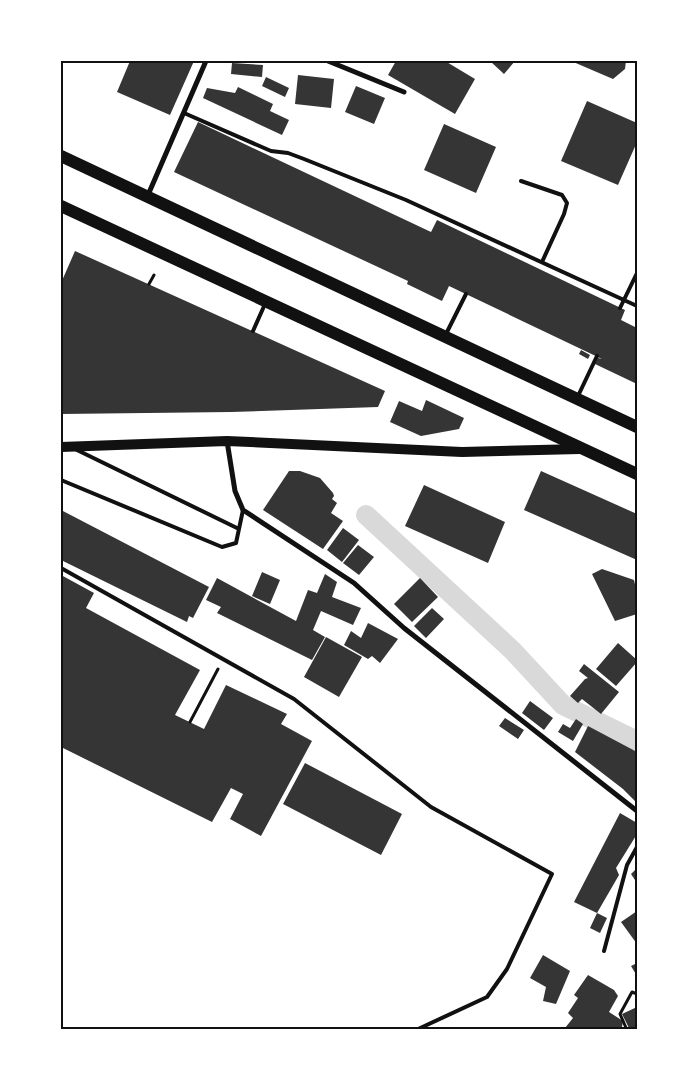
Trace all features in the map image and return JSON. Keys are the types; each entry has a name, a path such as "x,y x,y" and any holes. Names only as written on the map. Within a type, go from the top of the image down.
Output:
{"main road":[{"path":"61,156 148,195 637,427"},
{"path":"61,206 637,474"},
{"path":"66,447 227,441 462,452 584,448"}],"street":[{"path":"148,195 206,61"},
{"path":"328,61 404,92"},
{"path":"227,441 235,491 243,510 354,582 404,628 637,811"}],"lane":[{"path":"184,113 271,151 288,153 406,200 637,306"},
{"path":"521,181 562,195 567,203 564,214 542,262"},
{"path":"489,245 492,239"},
{"path":"620,308 637,273"},
{"path":"445,336 466,294"},
{"path":"253,331 266,302"},
{"path":"577,398 597,356"},
{"path":"66,447 239,529"},
{"path":"61,480 222,547 236,543 243,510"},
{"path":"61,568 294,699 431,807 552,874 506,968 487,997 416,1030"},
{"path":"604,951 626,865 637,847"}],"path":[{"path":"150,284 154,274"},
{"path":"190,722 223,659"},
{"path":"627,1030 620,1014 632,992 637,994"}],"building":[{"path":"130,61 194,61 170,115 117,92"},
{"path":"396,61 445,61 475,79 455,114 388,75"},
{"path":"490,61 515,61 504,74"},
{"path":"571,61 626,61 625,69 613,79"},
{"path":"232,63 263,65 262,77 231,74"},
{"path":"298,75 334,79 331,108 295,104"},
{"path":"266,77 289,88 285,97 262,86"},
{"path":"356,86 385,98 374,124 345,112"},
{"path":"238,87 273,104 270,111 289,120 282,135 203,98 207,88 235,93"},
{"path":"587,101 637,123 637,142 618,185 561,161"},
{"path":"198,122 431,232 437,220 625,310 621,320 637,328 637,384 595,364 598,358 602,359 449,286 442,301 407,284 408,281 174,172"},
{"path":"444,124 496,147 476,193 424,170"},
{"path":"75,251 385,391 378,407 231,412 61,414 61,283"},
{"path":"581,350 590,355 588,359 579,354"},
{"path":"426,400 464,418 459,429 421,436 390,422 399,401 422,411"},
{"path":"289,471 300,471 320,478 333,493 332,499 337,503 331,513 343,521 323,549 263,510"},
{"path":"541,471 637,514 637,560 524,510"},
{"path":"424,485 505,522 488,563 405,526"},
{"path":"61,510 209,587 193,618 189,616 187,622 61,560"},
{"path":"343,528 359,540 342,562 327,550"},
{"path":"358,545 374,557 359,575 343,563"},
{"path":"602,569 634,580 637,593 637,614 615,621 592,574"},
{"path":"262,572 280,580 270,604 252,596"},
{"path":"325,574 337,582 332,597 361,608 353,625 321,611 313,630 325,637 312,660 217,613 221,607 206,600 217,578 296,621 308,590 317,593"},
{"path":"61,575 94,593 86,608 200,670 175,715 204,729 226,685 287,714 281,724 312,741 261,836 230,819 243,794 231,788 212,822 61,747"},
{"path":"420,578 438,597 412,622 394,604"},
{"path":"432,608 444,619 426,638 414,626"},
{"path":"368,623 398,639 380,663 372,656 368,659 344,645 351,631 361,638"},
{"path":"326,637 362,657 339,697 304,677"},
{"path":"618,643 637,662 616,686 596,669"},
{"path":"584,664 619,692 601,714 582,699 578,703 570,696 588,678 579,671"},
{"path":"530,701 553,718 544,730 522,713"},
{"path":"505,718 524,730 518,739 499,726"},
{"path":"576,719 583,724 573,741 558,732 563,724 570,728"},
{"path":"588,726 637,752 637,803 623,789 575,752"},
{"path":"305,763 402,814 381,855 283,804"},
{"path":"620,813 637,823 637,834 616,868 619,875 597,913 574,902"},
{"path":"637,868 637,883 631,874"},
{"path":"637,911 637,944 621,922"},
{"path":"597,913 607,918 600,933 590,928"},
{"path":"543,955 570,971 556,1004 543,1001 546,987 530,978"},
{"path":"637,963 637,976 631,966"},
{"path":"588,975 614,990 618,996 609,1012 623,1021 622,1027 626,1030 567,1030 565,1028 573,1018 568,1013 578,998 574,995"},
{"path":"637,1007 637,1030 630,1030 622,1014"}],"waterway":[{"path":"366,515 513,651 563,705 637,741"}]}
